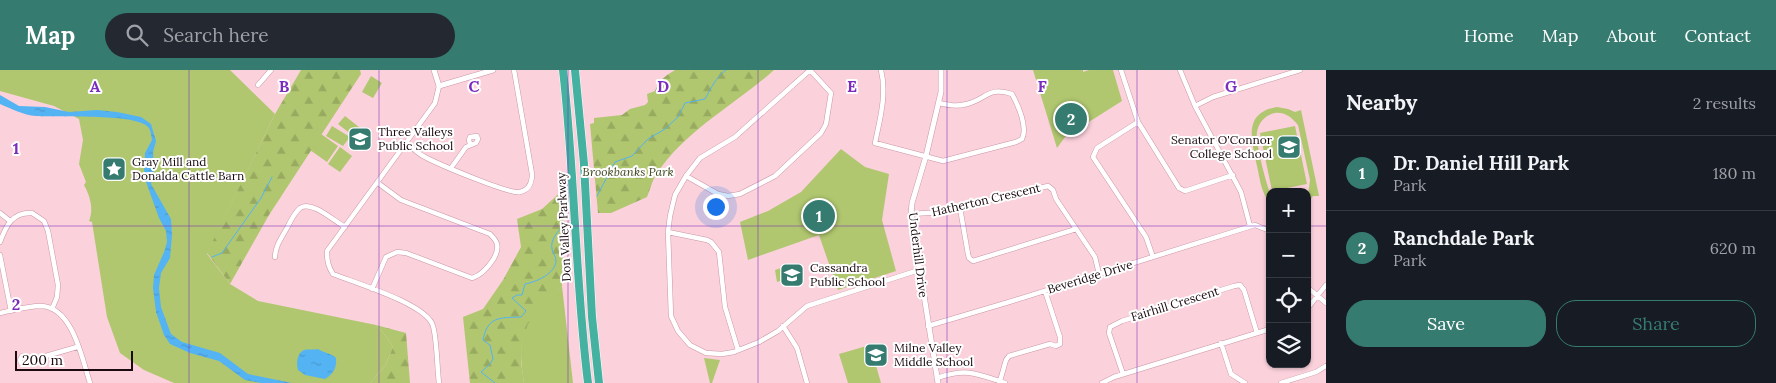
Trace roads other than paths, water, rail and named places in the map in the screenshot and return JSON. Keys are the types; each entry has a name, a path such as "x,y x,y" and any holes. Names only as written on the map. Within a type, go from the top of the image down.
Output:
{"highway":[{"name":"Don Valley Parkway","path":"563,70 572,169 582,335 588,383"},
{"name":"Don Valley Parkway","path":"575,70 584,164 592,317 599,383"}],"street":[{"path":"258,85 271,70"},
{"path":"434,70 439,86 435,103 327,251 328,266 333,274 408,304 427,315 433,325 439,383"},
{"path":"439,86 493,70"},
{"path":"407,143 425,157 509,191 520,192 530,185 532,174 514,70"},
{"path":"686,176 715,192 728,196 740,194 775,176 821,133 826,124 831,93 810,70 735,137 700,158 686,176 675,195 668,232 671,316 678,331 690,345 706,353 722,354 759,342 783,326 807,306 919,270"},
{"path":"881,70 884,89 875,143 943,160 1016,142 1024,136 1017,103 1012,94 1001,90 994,91 967,104 954,106 939,103"},
{"name":"Underhill Drive","path":"938,381 911,214 912,203 939,103 942,86 941,70"},
{"path":"1121,70 1138,122 1179,188 1185,191 1233,176"},
{"path":"1180,70 1195,106 1241,192 1250,226 1261,226 1266,229"},
{"path":"1195,106 1213,97 1300,70"},
{"path":"1138,122 1097,148 1093,156 1146,237 1153,257"},
{"path":"451,168 470,144"},
{"path":"372,289 386,258 393,253 406,253 457,274 472,278 483,271 495,256 497,247 497,242 490,234 402,200 378,183"},
{"name":"Hatherton Crescent","path":"911,214 942,212 1048,186 1053,190 1056,199 1094,257 1100,274"},
{"path":"274,257 276,248 294,215 300,208 308,206 314,208 345,227"},
{"path":"960,208 968,254 969,258 973,261 1076,229"},
{"path":"0,242 10,221 17,215 32,212 46,225 58,285 52,309"},
{"path":"0,213 10,221"},
{"name":"Beveridge Drive","path":"928,326 1250,226"},
{"path":"668,232 707,240 719,252 725,307 738,350"},
{"path":"0,255 11,311"},
{"name":"Fairhill Crescent","path":"1123,374 1110,333 1112,325 1234,286 1240,285 1244,290 1257,333"},
{"path":"1311,304 1326,285"},
{"path":"1311,290 1326,303"},
{"path":"938,381 966,371 1002,382 1006,360 1009,356 1050,344 1056,346 1060,344 1060,337 1045,291"},
{"path":"0,313 38,306 52,309 66,320 90,383"},
{"path":"783,326 797,348 807,383"},
{"path":"1102,383 1123,374 1266,330"},
{"path":"1221,343 1231,374 1245,383"},
{"path":"32,360 77,347"},
{"path":"1281,383 1316,372 1326,366"}],"water":[{"path":"0,95 19,106 45,107 69,112 97,110 117,112 141,117 151,124 156,141 153,152 154,168 151,184 171,219 170,258 161,273 159,288 161,307 171,334 182,342 220,353 248,374 292,383 261,383 245,380 219,361 190,353 170,344 164,335 156,312 153,288 154,275 167,242 166,231 159,218 145,179 145,153 152,140 151,132 147,126 126,119 36,116 18,112 0,104"},
{"path":"318,349 336,358 334,370 325,379 305,375 297,368 298,359 302,351"}],"waterway":[{"path":"597,196 615,162 632,156 648,139 665,129 678,117 685,103 705,99 717,79 726,70"},
{"path":"212,257 222,253 261,198 272,177"},
{"path":"495,383 481,372 493,359 490,345 483,340 485,332 491,322 501,318 521,317 526,311 512,298 522,295 525,284 539,279 549,273 555,266 556,258 552,249 552,242 557,232 565,225"}],"place":[{"name":"Ranchdale Park","path":"1071,119"},
{"name":"Three Valleys Public School","path":"360,139"},
{"name":"Senator O'Connor College School","path":"1289,147"},
{"name":"Gray Mill and Donalda Cattle Barn","path":"114,169"},
{"name":"Dr. Daniel Hill Park","path":"819,216"},
{"name":"Cassandra Public School","path":"792,275"},
{"name":"Milne Valley Middle School","path":"876,355"}],"park label":[{"name":"Brookbanks Park","path":"628,172"}]}
